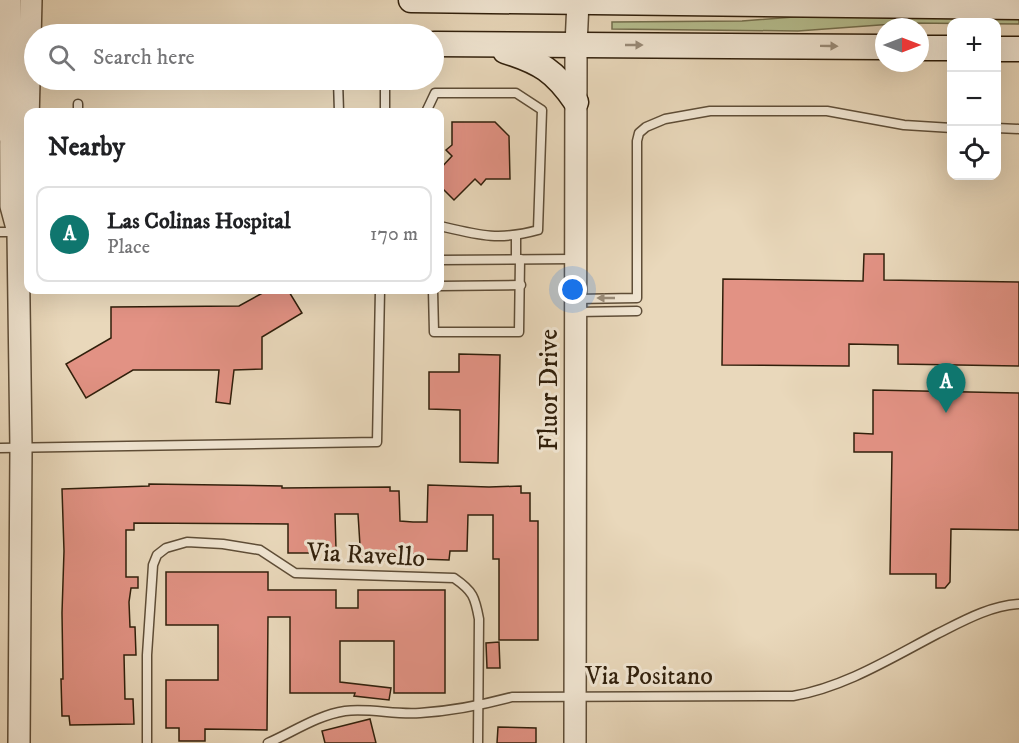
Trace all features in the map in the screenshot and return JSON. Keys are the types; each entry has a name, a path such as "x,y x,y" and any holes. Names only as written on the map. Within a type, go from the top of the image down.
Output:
{"main road":[{"path":"411,0 1019,7"},
{"path":"444,44 875,47"},
{"path":"483,45 531,59 547,68 558,78 576,102"},
{"path":"929,48 947,48"},
{"path":"1001,49 1019,49"},
{"path":"0,94 11,135"}],"street":[{"path":"10,0 19,42 24,157"},
{"path":"24,24 31,0"},
{"name":"Fluor Drive","path":"574,743 578,2"},
{"path":"19,743 23,258 9,232 11,135 19,42 24,24"},
{"path":"9,232 24,206"}],"lane":[{"path":"338,90 339,108"},
{"path":"385,90 385,108"},
{"path":"428,108 435,93 516,93 542,110 538,230 516,236 489,237 444,227"},
{"path":"575,305 637,298 637,141 639,133 646,126 665,119 711,111 827,111 904,125 947,128"},
{"path":"1001,129 1019,129"},
{"path":"433,294 434,332 519,332 521,285 516,236"},
{"path":"444,260 575,259"},
{"path":"444,286 521,285"},
{"path":"0,448 376,442 380,294"},
{"path":"575,305 637,311"},
{"name":"Via Ravello","path":"147,743 147,655 153,565 157,555 166,548 187,542 223,544 260,550 295,573 454,578 468,588 476,600 480,619 478,743"},
{"name":"Via Positano","path":"268,743 317,719 345,711 419,713 479,706 512,697 794,696 813,693 838,685 971,616 1019,604"}],"green space":[{"path":"806,16 1019,17 1019,24 1001,24 1001,18 947,18 947,23 929,23 929,18 875,18 875,25 798,31 612,29 612,22 742,21"}],"building":[{"path":"452,122 495,122 509,136 510,179 486,179 481,185 475,179 454,200 444,190 444,165 452,156 446,150 452,145"},
{"path":"864,254 884,254 884,280 1019,282 1019,366 898,364 898,345 849,344 849,366 722,365 723,279 863,281"},
{"path":"261,294 290,294 302,313 262,337 262,369 234,370 230,404 216,402 219,370 133,370 86,398 66,364 111,338 111,307 239,306"},
{"path":"459,354 500,355 498,463 460,462 460,410 429,409 429,372 459,372"},
{"path":"873,390 1019,393 1019,530 951,529 950,582 945,588 936,588 936,574 890,574 892,452 854,452 854,433 873,434"},
{"path":"149,484 282,486 282,488 390,487 390,491 399,491 400,521 413,522 427,522 428,485 521,486 521,493 530,493 530,521 538,521 538,640 499,640 499,559 493,559 493,515 468,515 467,551 450,551 449,560 419,559 419,554 388,554 388,561 361,561 358,514 335,514 336,549 315,549 315,553 288,553 288,524 134,523 134,530 126,530 126,577 138,577 138,588 131,588 129,602 130,627 135,627 136,655 124,655 125,699 133,699 134,724 70,725 69,716 62,716 64,551 62,489 149,486"},
{"path":"166,572 268,572 268,590 336,590 336,608 358,608 358,590 445,590 445,693 394,693 394,641 340,641 340,682 391,688 389,700 354,696 355,693 290,693 290,617 268,617 267,730 205,729 205,741 179,741 179,728 166,728 166,680 218,680 218,625 166,625"},
{"path":"499,642 500,668 487,668 486,643"},
{"path":"370,719 376,743 325,743 322,731"},
{"path":"498,727 536,728 536,743 497,743"}],"place":[{"name":"Las Colinas Hospital","path":"946,413"}]}
